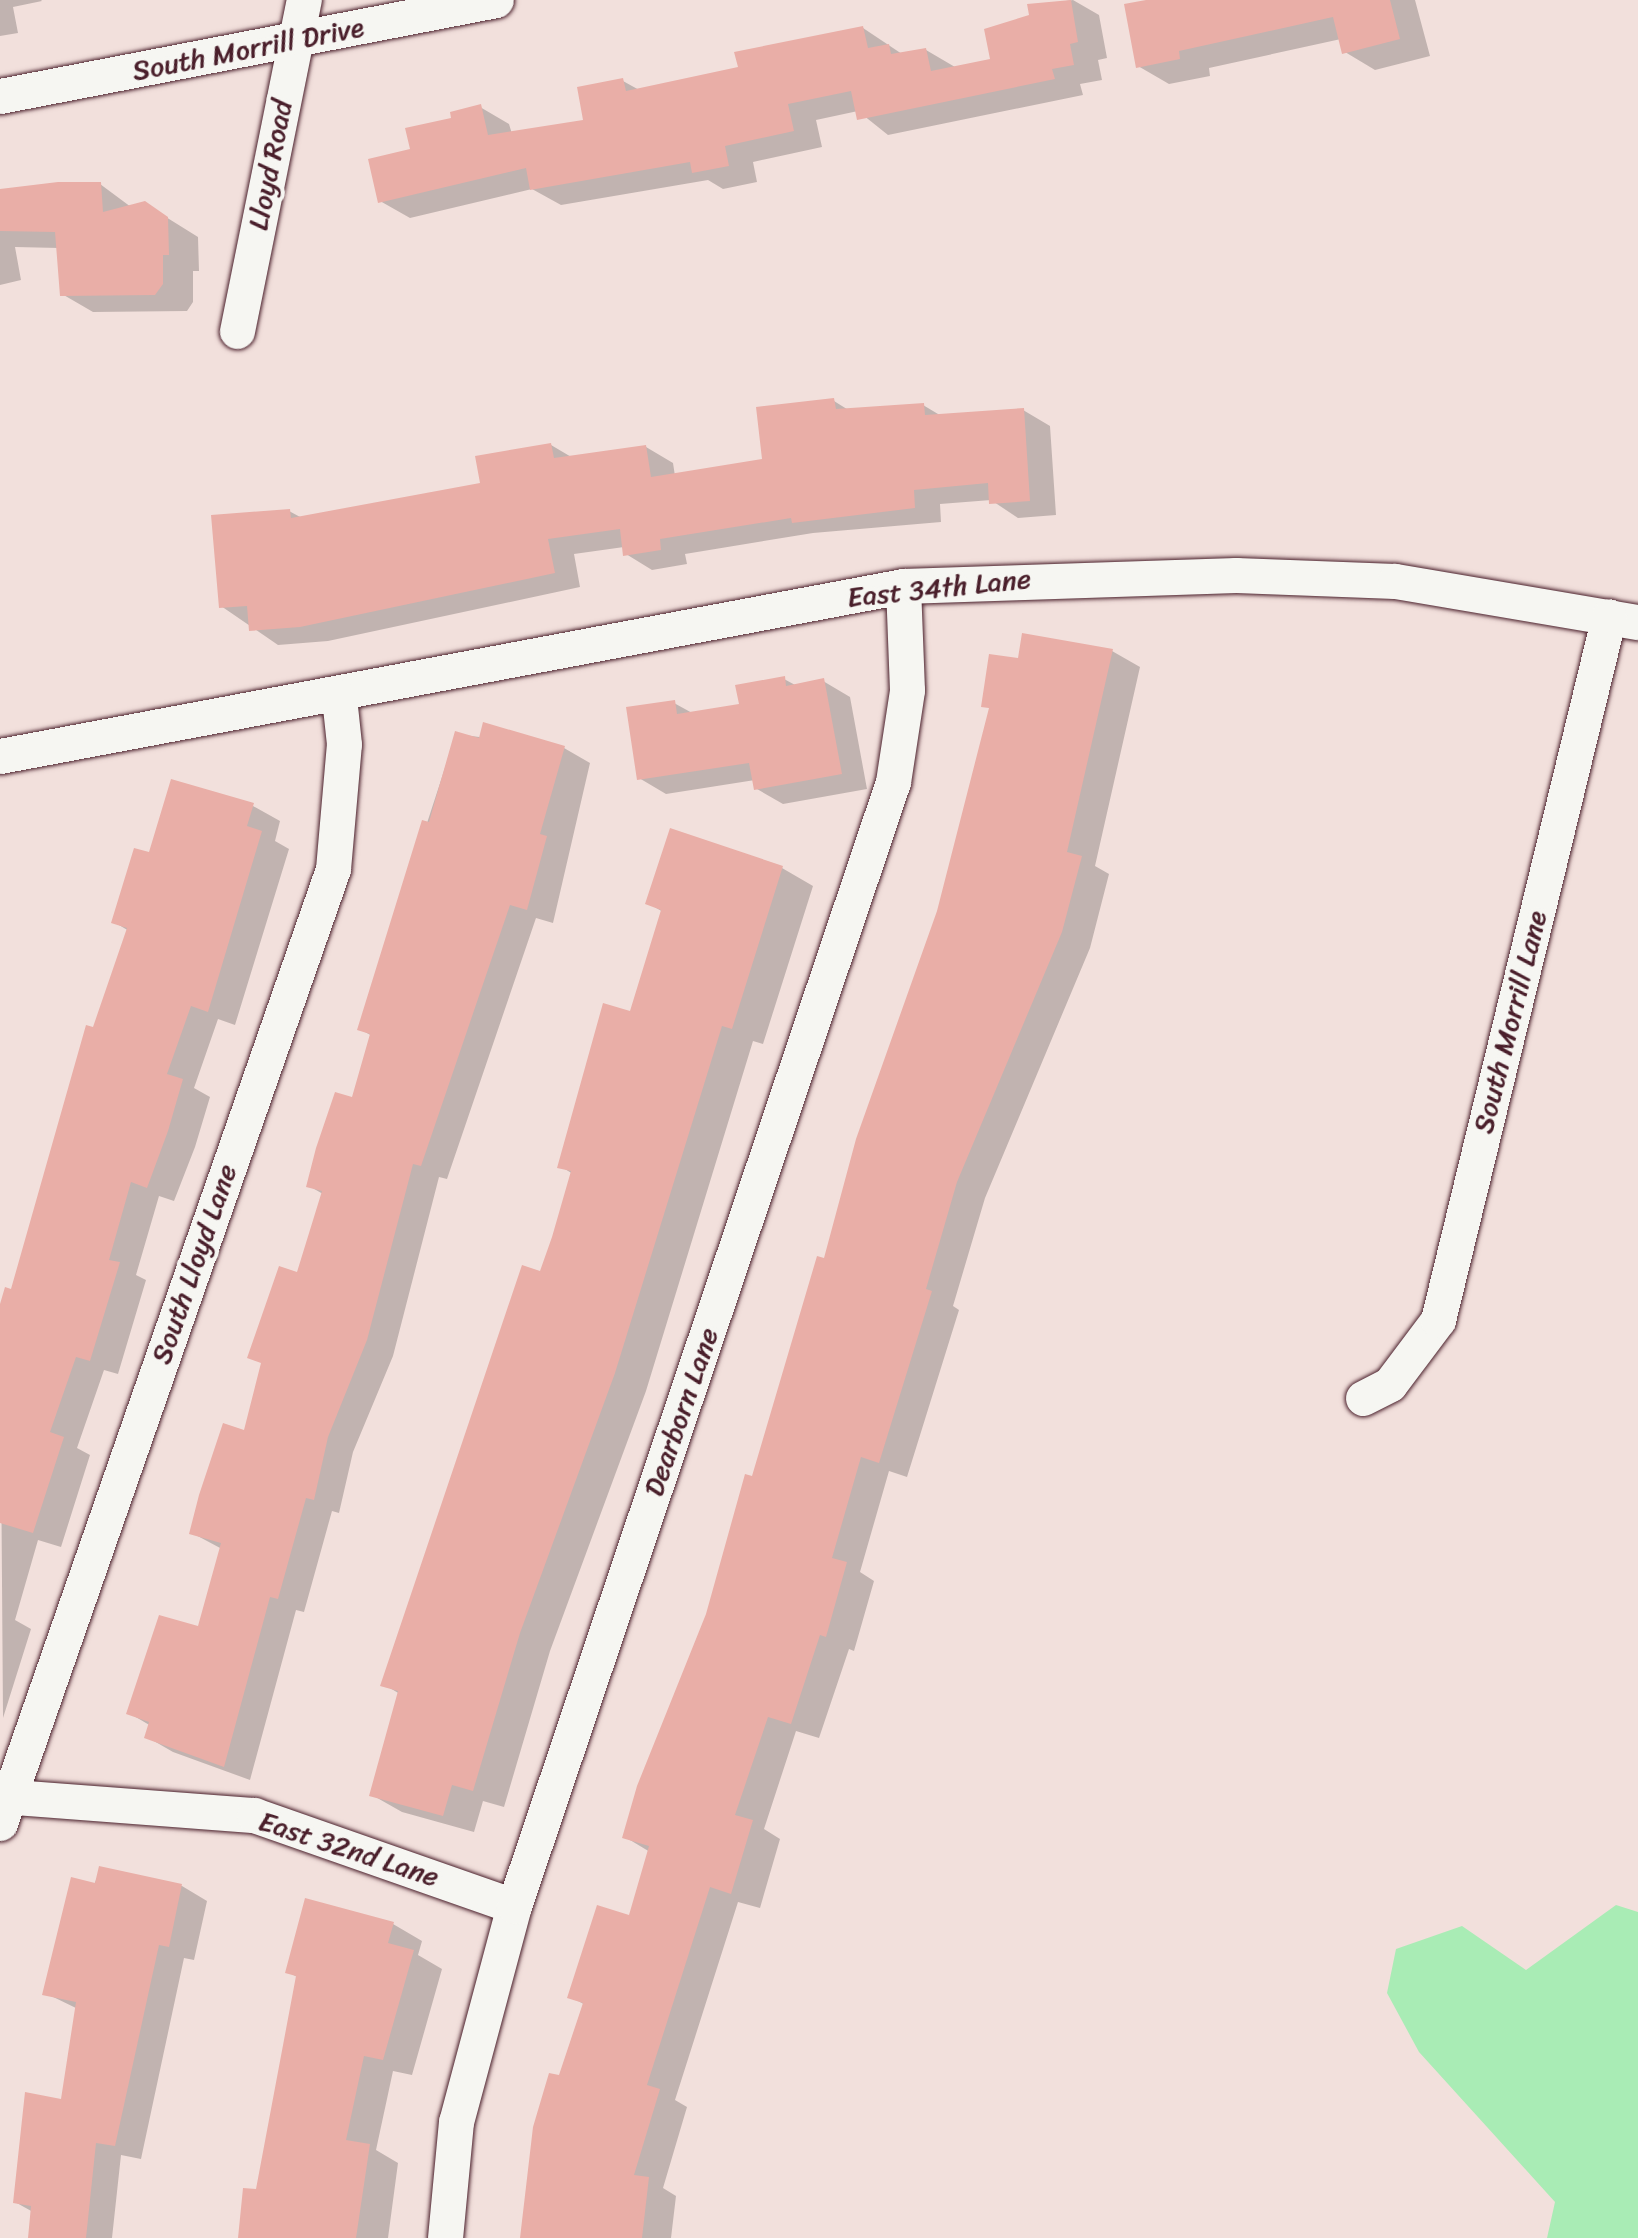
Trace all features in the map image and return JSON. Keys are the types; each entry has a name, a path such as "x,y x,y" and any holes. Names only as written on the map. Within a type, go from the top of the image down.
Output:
{"street":[{"name":"Lloyd Road","path":"237,331 304,0"},
{"name":"South Morrill Drive","path":"0,96 496,0"},
{"name":"East 34th Lane","path":"0,756 338,697 903,586 1043,576 1315,578 1484,592 1623,619"},
{"name":"Dearborn Lane","path":"445,2238 456,2122 514,1906 893,782 908,690 903,586"},
{"name":"South Morrill Lane","path":"1363,1398 1390,1384 1438,1320 1623,619"},
{"name":"South Lloyd Lane","path":"2,1805 333,869 344,744 338,697"},
{"name":"East 32nd Lane","path":"2,1805 254,1815 514,1906"}],"green space":[{"path":"1616,1905 1638,1912 1638,2238 1547,2238 1555,2202 1419,2052 1387,1993 1396,1949 1462,1926 1526,1970"}],"building":[{"path":"1071,0 1078,42 1070,44 1074,65 1052,69 1055,79 857,120 851,91 788,104 794,131 725,146 729,166 692,173 690,162 530,190 526,168 378,203 368,159 410,149 405,128 451,118 450,112 481,104 488,135 583,120 577,87 623,78 626,91 738,67 734,52 863,26 868,48 889,44 891,54 926,48 931,71 990,59 984,29 1029,15 1027,4"},
{"path":"1146,0 1390,0 1400,39 1342,54 1333,17 1179,51 1180,59 1136,68 1124,4"},
{"path":"101,182 103,212 145,201 168,217 169,255 163,255 163,284 155,295 60,296 55,232 0,231 0,189"},
{"path":"834,398 836,409 924,403 925,415 1024,408 1030,501 989,504 988,483 914,490 915,508 792,523 791,518 660,539 661,550 623,556 620,529 548,539 555,573 300,627 249,631 247,606 219,608 211,515 290,509 291,518 480,483 475,456 551,443 554,458 646,445 651,477 762,459 756,407"},
{"path":"1022,633 1113,649 1067,852 1082,856 1062,932 957,1182 926,1289 932,1291 879,1463 861,1457 832,1558 847,1562 826,1637 820,1635 791,1724 768,1717 735,1815 753,1820 731,1894 710,1887 647,2085 660,2089 634,2175 649,2177 642,2238 520,2238 533,2127 549,2073 559,2075 583,2003 567,1998 597,1905 629,1915 649,1846 622,1838 637,1786 706,1614 745,1474 752,1476 817,1256 824,1258 856,1139 937,911 989,708 981,707 989,654 1018,658"},
{"path":"785,676 786,686 824,678 842,774 754,790 749,763 637,780 626,707 675,700 677,714 739,704 735,685"},
{"path":"483,722 565,746 540,834 547,836 527,910 510,905 421,1166 413,1164 367,1340 328,1437 314,1500 306,1498 278,1599 270,1597 224,1767 144,1738 149,1722 126,1714 159,1615 198,1626 221,1543 189,1534 199,1495 223,1423 244,1430 261,1363 247,1358 279,1266 297,1272 322,1191 306,1187 316,1148 335,1092 352,1097 370,1034 357,1030 422,820 429,822 455,731 479,738"},
{"path":"171,779 254,803 247,826 262,831 208,1012 191,1006 167,1074 183,1079 147,1188 131,1182 109,1260 120,1262 90,1361 76,1357 50,1432 64,1437 33,1533 0,1523 0,1304 5,1287 11,1289 86,1025 93,1027 127,928 111,923 134,848 149,852"},
{"path":"670,828 783,866 732,1029 722,1026 615,1373 520,1633 473,1791 452,1785 443,1816 369,1796 398,1691 380,1686 522,1265 540,1271 552,1237 571,1171 557,1168 603,1003 630,1011 661,910 645,904"},
{"path":"99,1866 182,1884 169,1947 159,1945 115,2146 96,2143 86,2238 28,2238 31,2206 13,2203 25,2092 61,2099 76,2002 42,1995 71,1877 95,1883"},
{"path":"305,1898 394,1922 388,1943 414,1950 383,2060 364,2056 346,2140 370,2144 356,2238 238,2238 243,2188 256,2189 296,1976 285,1973"}]}
